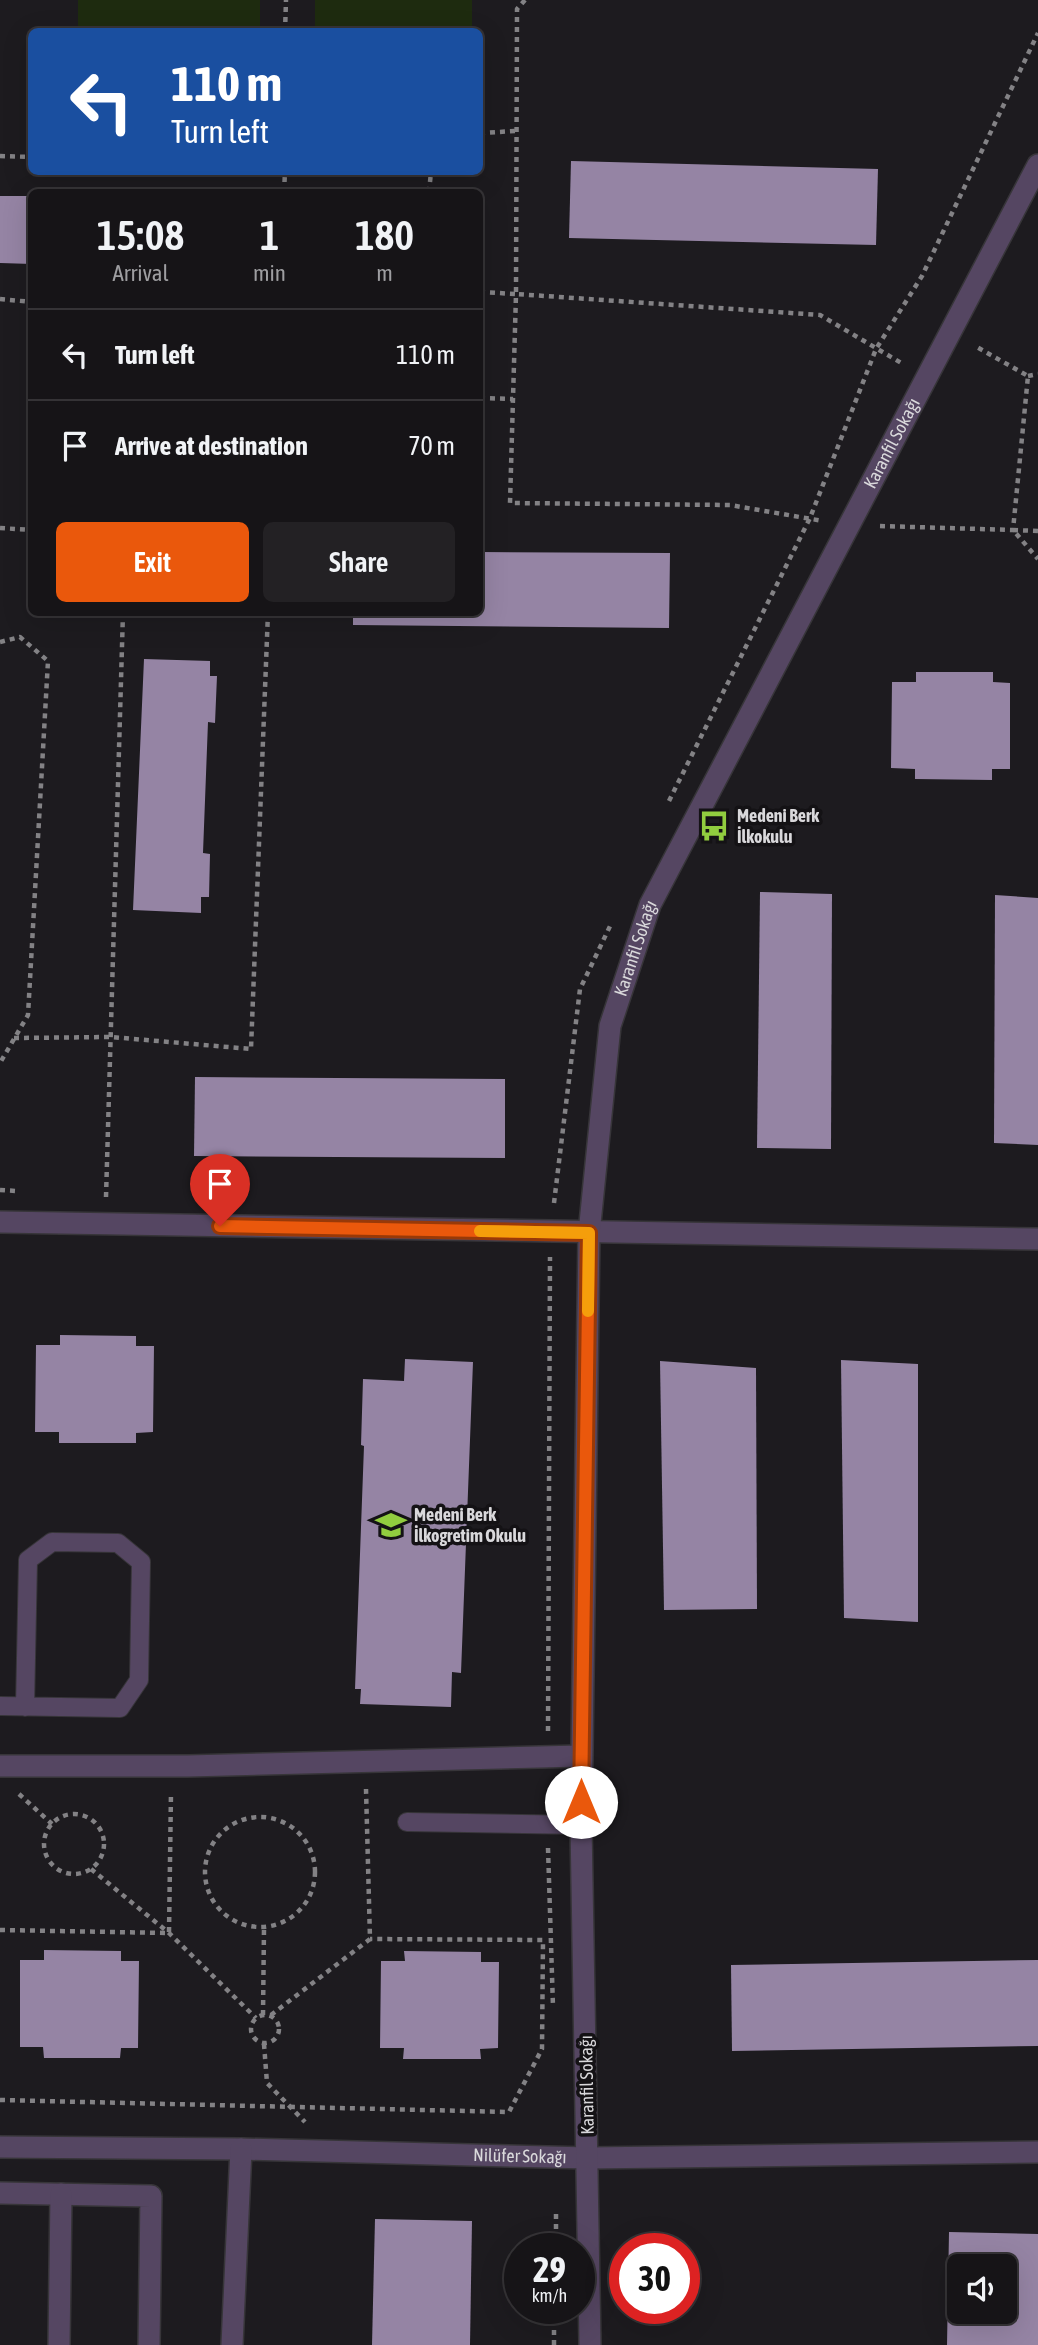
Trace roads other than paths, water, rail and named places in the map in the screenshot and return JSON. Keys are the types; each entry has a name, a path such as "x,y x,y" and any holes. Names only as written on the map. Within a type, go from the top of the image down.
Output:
{"street":[{"name":"Karanfil Sokağı","path":"590,2345 581,1756 589,1233 610,1026 650,905 1038,165"},
{"path":"0,1222 1038,1239"},
{"path":"0,1766 171,1766 581,1756"},
{"name":"Nilüfer Sokağı","path":"0,2147 241,2149 588,2158 1038,2152"},
{"path":"232,2345 241,2149"},
{"path":"0,2193 150,2196 149,2345"},
{"path":"59,2345 61,2194"}],"lane":[{"path":"0,1706 25,1707 120,1708 139,1680 141,1562 118,1543 52,1542 28,1560 25,1707"},
{"path":"407,1822 581,1825"}],"place":[{"name":"Medeni Berk İlkokulu","path":"714,826"},
{"name":"Medeni Berk İlkogretim Okulu","path":"391,1525"}]}
